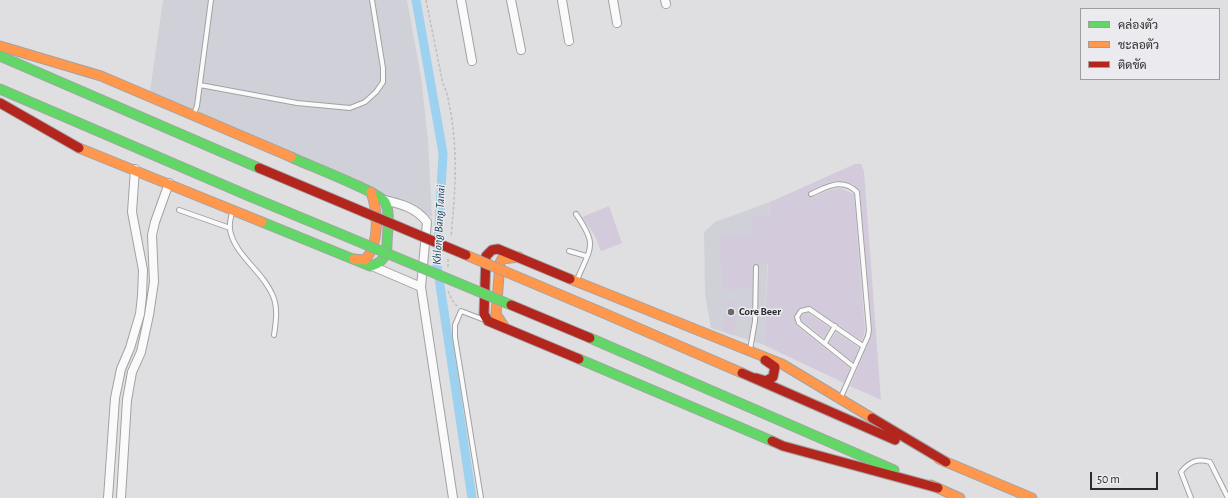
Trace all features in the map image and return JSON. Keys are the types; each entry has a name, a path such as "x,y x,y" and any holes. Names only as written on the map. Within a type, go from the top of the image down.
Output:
{"main road":[{"path":"0,46 100,76 129,90 371,192 384,200 387,208 387,249 380,263 370,266 73,145 0,103"},
{"path":"0,56 120,109 601,312 1032,498"},
{"path":"120,109 105,96 104,90 111,85 129,90"},
{"path":"0,89 249,196 590,338 960,498"},
{"path":"82,148 77,142 77,133 92,129"},
{"path":"352,258 365,260 370,257 374,242 375,204 371,192"},
{"path":"938,488 783,446 759,434 488,321 484,314 486,256 492,250 498,248 576,282 782,364 946,462"},
{"path":"505,328 496,314 500,263 502,259 521,257"},
{"path":"752,377 766,381 773,377 775,373 773,365 754,354"},
{"path":"759,434 778,439 783,434 784,428 767,414"}],"street":[{"path":"460,0 472,61"},
{"path":"511,0 521,50"},
{"path":"562,0 569,41"},
{"path":"613,0 617,23"},
{"path":"108,498 115,398 121,369 130,348 140,314 142,296 143,270 132,212 135,169"},
{"path":"121,498 126,408 132,372 141,352 154,282 152,235 169,183"},
{"path":"384,200 408,207 421,214 427,222 421,287 453,498"},
{"path":"137,235 152,235"},
{"path":"370,266 421,287"},
{"path":"121,369 132,372"}],"lane":[{"path":"193,117 197,106 211,0"},
{"path":"200,85 297,103 350,108 366,102 383,82 383,68 372,0"},
{"path":"811,194 837,183 851,186 856,192 869,330 864,346 840,399"},
{"path":"233,209 230,228 236,245 243,256 262,275 274,297 277,313 274,335"},
{"path":"179,210 230,228"},
{"path":"576,214 590,237 591,244 576,282"},
{"path":"569,251 586,256"},
{"path":"754,354 756,267"},
{"path":"854,367 799,323 797,316 804,309 808,309 864,346"},
{"path":"481,498 454,325 460,311 488,321"},
{"path":"824,343 835,326"},
{"path":"1191,498 1182,472 1187,464 1202,459 1210,462 1228,498"}],"path":[{"path":"426,0 443,84 447,91 453,129 456,181 450,244"},
{"path":"448,258 448,272"},
{"path":"448,286 448,293 460,311"}],"shaded area":[{"path":"163,0 407,0 421,77 428,140 432,217 384,200 149,98"},
{"path":"770,202 764,345 711,328 705,294 704,232 715,222"}],"building":[{"path":"855,164 861,164 864,171 881,400 850,386 871,337 872,330 860,192 854,185 846,182 834,181 810,191 808,194 812,197 840,188 854,194 865,330 862,341 810,306 800,308 794,317 797,326 850,368 844,383 764,345 768,264 752,264 752,287 723,290 719,235 753,233 752,217 770,216 770,202"},
{"path":"609,206 622,243 601,251 595,236 582,217"},
{"name":"Core Beer","path":"728,301 735,302 736,322 732,335 723,331"},
{"path":"808,313 830,328 824,338 802,321 801,318 803,314"},
{"path":"836,332 859,348 853,362 829,343"}],"waterway":[{"name":"Khlong Bang Tanai","path":"416,0 443,153 437,265 472,498"}],"traffic: fast":[{"path":"0,56 259,168"},
{"path":"0,89 249,196"},
{"path":"262,222 370,266 374,265 385,256 387,249 388,223 388,212 385,202 380,197 356,185 291,157"},
{"path":"249,196 511,305"},
{"path":"590,338 894,470"},
{"path":"579,359 772,441"}],"traffic: slow":[{"path":"0,46 101,76 291,157"},
{"path":"79,148 262,222"},
{"path":"354,259 365,260 373,245 376,218 371,192"},
{"path":"466,255 601,312"},
{"path":"505,328 496,314 500,263 502,259 519,257"},
{"path":"570,279 782,364 872,418"},
{"path":"601,312 742,373"},
{"path":"939,459 1032,498"},
{"path":"931,485 960,498"}],"traffic: jam":[{"path":"0,103 79,148"},
{"path":"259,168 466,255"},
{"path":"570,279 498,249 492,250 486,256 484,314 488,321 579,359"},
{"path":"511,305 590,338"},
{"path":"756,378 766,381 773,377 775,367 765,360"},
{"path":"742,373 895,440"},
{"path":"872,418 946,462"},
{"path":"772,441 783,446 938,488"}],"place":[{"name":"Core Beer","path":"731,312"}]}
